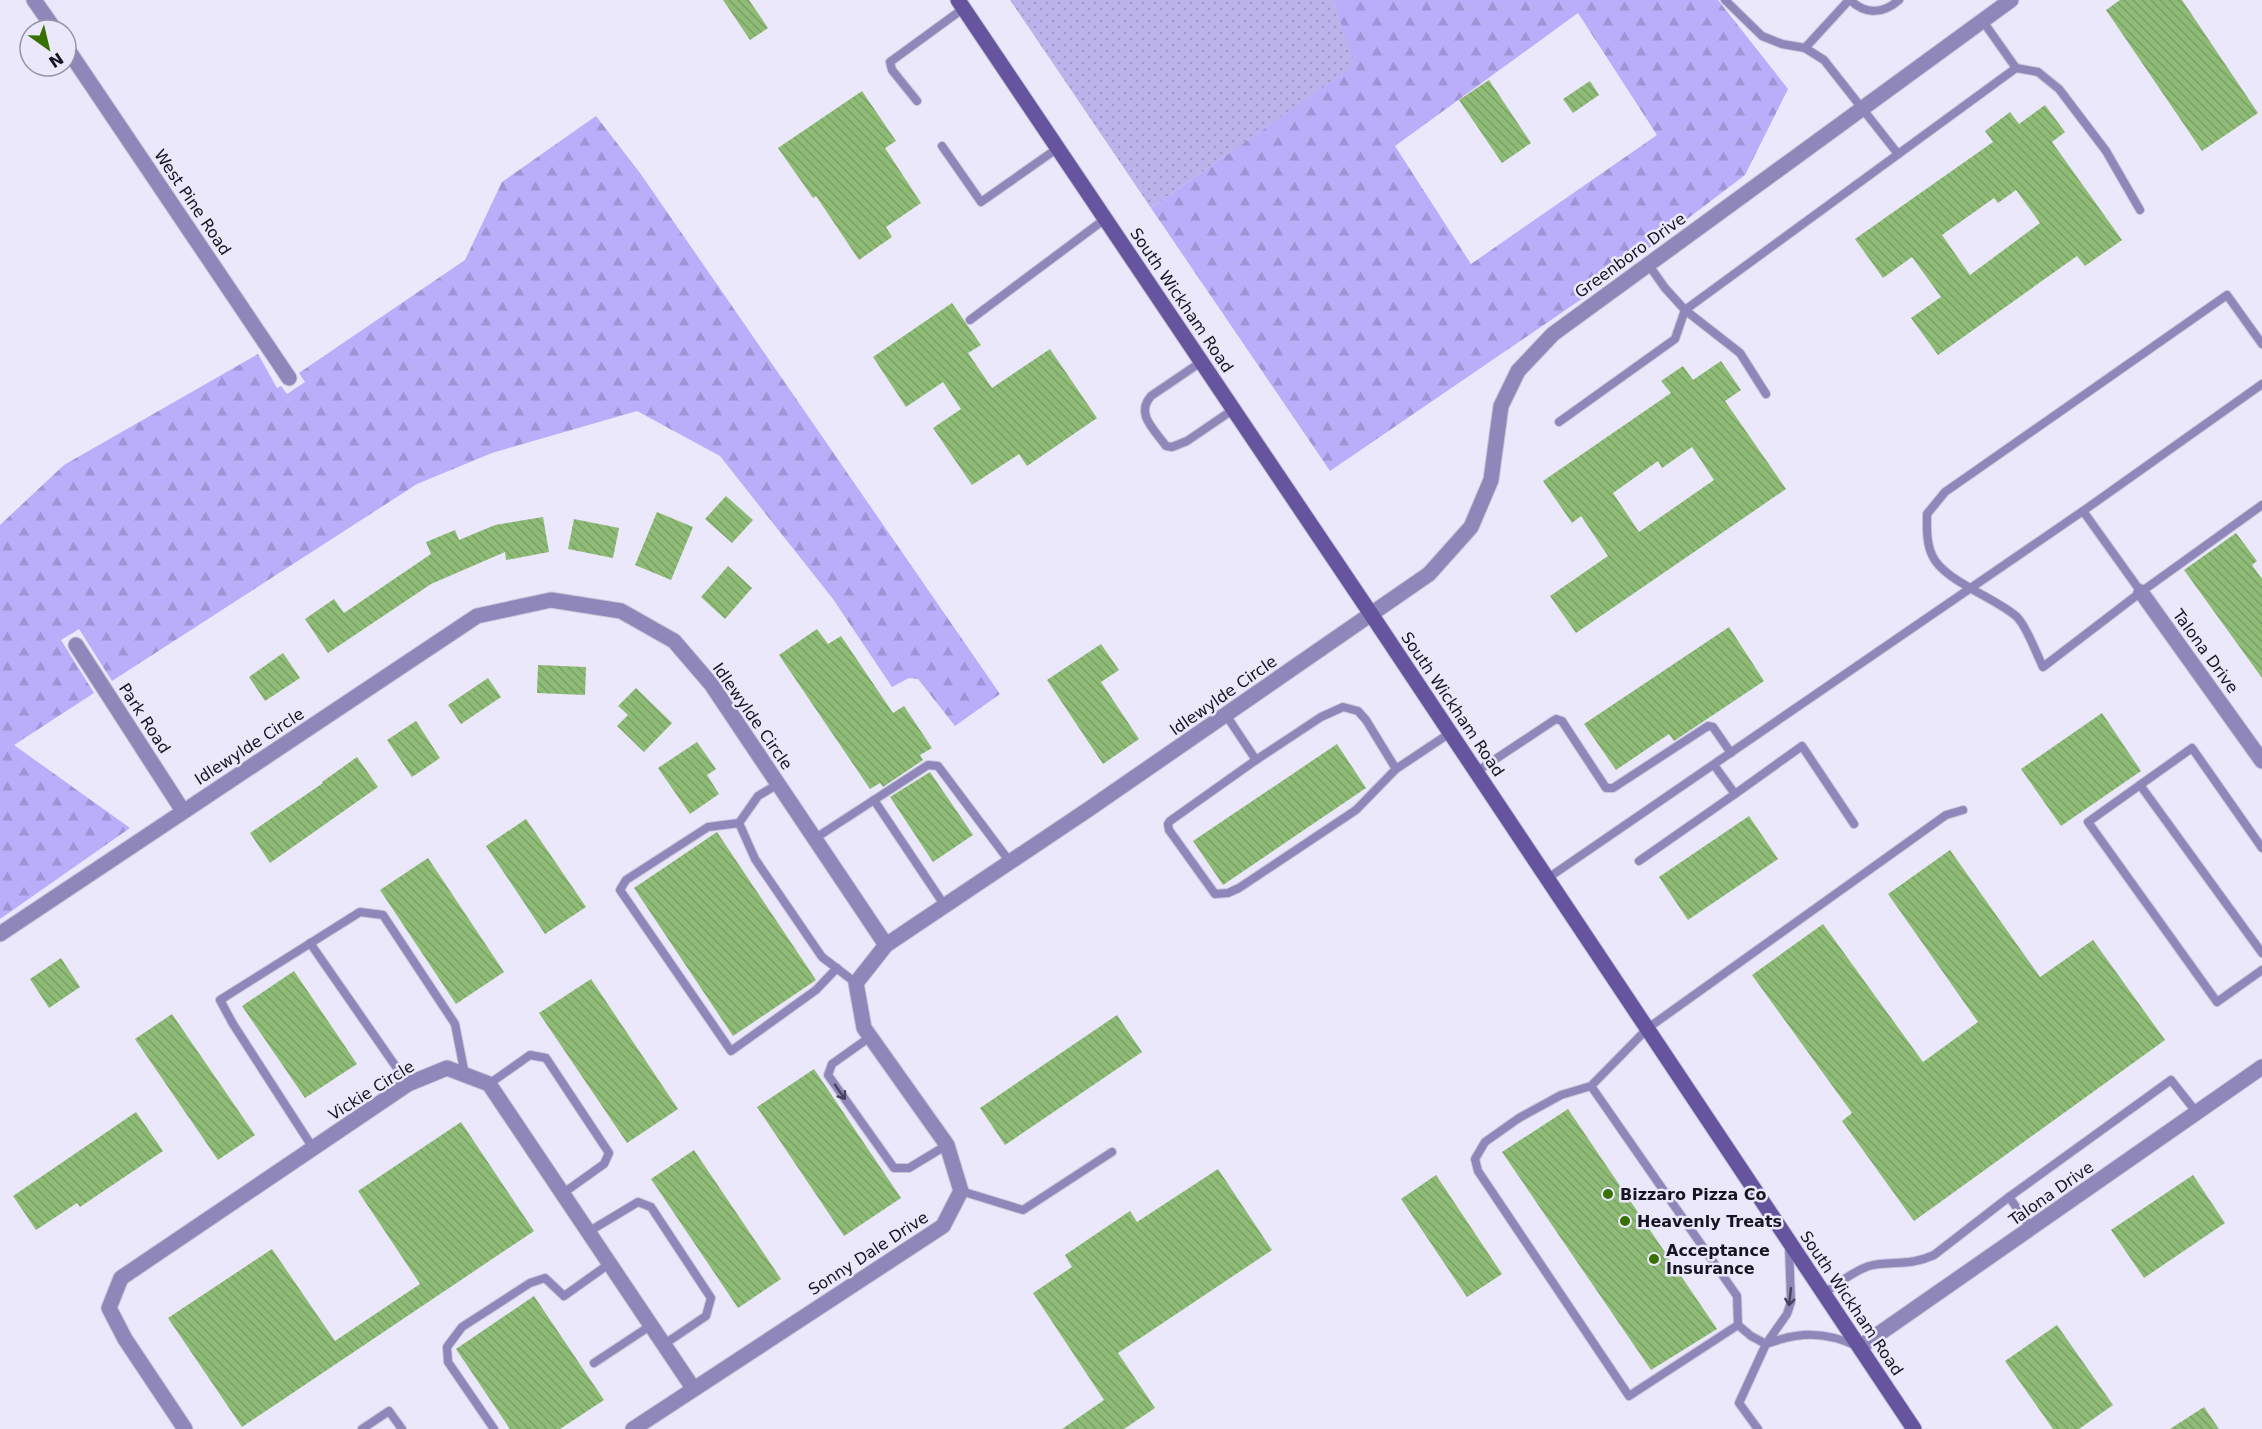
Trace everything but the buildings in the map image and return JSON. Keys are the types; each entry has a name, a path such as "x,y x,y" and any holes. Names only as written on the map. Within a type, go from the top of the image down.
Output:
{"main road":[{"name":"South Wickham Road","path":"961,4 1548,878 1914,1429"}],"street":[{"path":"34,0 47,18"},
{"name":"Greenboro Drive","path":"1371,614 1429,574 1471,527 1491,480 1501,406 1518,371 1553,334 2011,0"},
{"name":"West Pine Road","path":"78,65 289,378"},
{"name":"Talona Drive","path":"2141,592 2262,761"},
{"name":"Idlewylde Circle","path":"0,933 477,616 551,600 621,611 674,642 711,684 886,945 1371,614"},
{"name":"Park Road","path":"76,645 183,811"},
{"path":"886,945 856,983 864,1028 946,1145 961,1191"},
{"name":"Vickie Circle","path":"185,1429 125,1339 110,1308 121,1278 408,1084 447,1068 489,1084"},
{"name":"Talona Drive","path":"1860,1347 2262,1068"},
{"path":"489,1084 693,1388"},
{"name":"Sonny Dale Drive","path":"633,1429 943,1226 961,1191"}],"lane":[{"path":"1725,0 1762,36 1782,44 1805,48 1824,60 1898,154"},
{"path":"1805,48 1850,0 1858,7 1868,11 1879,11 1899,0"},
{"path":"917,101 892,70 890,62 961,4"},
{"path":"1982,20 2016,68 2038,72 2059,89 2106,151 2140,210"},
{"path":"1559,422 1675,339 1685,310 2016,68"},
{"path":"942,146 981,202 1058,148"},
{"path":"970,320 1105,219"},
{"path":"1648,264 1685,310 1740,353 1766,394"},
{"path":"2262,344 2227,295 1945,492 1927,514 1927,535 1932,556 1943,570 1957,581 1972,587 2006,608 2020,620 2043,667 2141,592 2262,505"},
{"path":"1201,362 1151,396 1145,403 1144,413 1152,427 1166,446 1172,447 1187,441 1234,409"},
{"path":"1548,878 2083,511 2262,384"},
{"path":"2083,511 2141,592"},
{"path":"1396,769 1366,720 1358,711 1343,707 1321,717 1256,760 1170,821 1169,830 1215,894 1228,893 1356,810 1396,769 1450,733"},
{"path":"1226,715 1256,760"},
{"path":"1476,771 1556,719 1562,721 1606,788 1613,788 1708,726 1713,727 1731,753"},
{"path":"1639,861 1802,746 1854,824"},
{"path":"2262,848 2192,748 2088,822 2217,1002 2262,970"},
{"path":"814,838 928,765 938,766 1010,862"},
{"path":"1713,765 1735,794"},
{"path":"778,784 758,796 739,824 708,828 626,880 620,890 731,1051 816,990 837,968"},
{"path":"2140,785 2262,953"},
{"path":"874,800 945,906"},
{"path":"1738,1325 1629,1396 1478,1172 1475,1159 1485,1142 1519,1118 1561,1095 1591,1086 1648,1028 1946,815 1963,810"},
{"path":"739,824 755,859 822,957 856,983"},
{"path":"313,1148 220,1000 360,912 383,915 455,1024 466,1076"},
{"path":"310,943 408,1084"},
{"path":"870,1036 832,1064 828,1075 894,1168 909,1168 946,1145"},
{"path":"489,1084 530,1055 546,1058 609,1153 604,1164 562,1194"},
{"path":"1824,1293 1869,1266 1905,1264 1934,1255 2009,1197 2171,1080 2197,1113"},
{"path":"1591,1086 1737,1296 1738,1325 1750,1336 1766,1344 1788,1336 1810,1334 1830,1336 1860,1347"},
{"path":"961,1191 1023,1210 1112,1152"},
{"path":"2009,1197 2031,1228"},
{"path":"588,1232 638,1202 651,1207 711,1298 706,1316 663,1345"},
{"path":"1758,1429 1739,1403 1766,1344 1786,1314 1791,1302 1788,1239"},
{"path":"494,1429 448,1362 447,1347 462,1327 530,1283 544,1278 564,1296 609,1264"},
{"path":"594,1363 650,1326"},
{"path":"362,1429 389,1410 402,1429"}],"shaded area":[{"path":"1010,0 1333,0 1356,65 1151,208"}],"green space":[{"path":"1333,0 1718,0 1788,89 1745,175 1586,296 1330,471 1151,208 1355,65","holes":["1578,13 1657,135 1471,264 1395,146"]},
{"path":"596,116 640,173 1000,694 955,726 918,679 909,678 892,687 833,599 720,456 637,411 492,453 417,484 112,681 79,629 61,640 94,693 14,745 130,828 0,919 0,525 64,465 258,354 277,388 281,386 287,394 305,382 299,373 465,260 502,182"}],"place":[{"name":"Bizzaro Pizza Co","path":"1608,1194"},
{"name":"Heavenly Treats","path":"1625,1221"},
{"name":"Acceptance Insurance","path":"1654,1259"}]}
